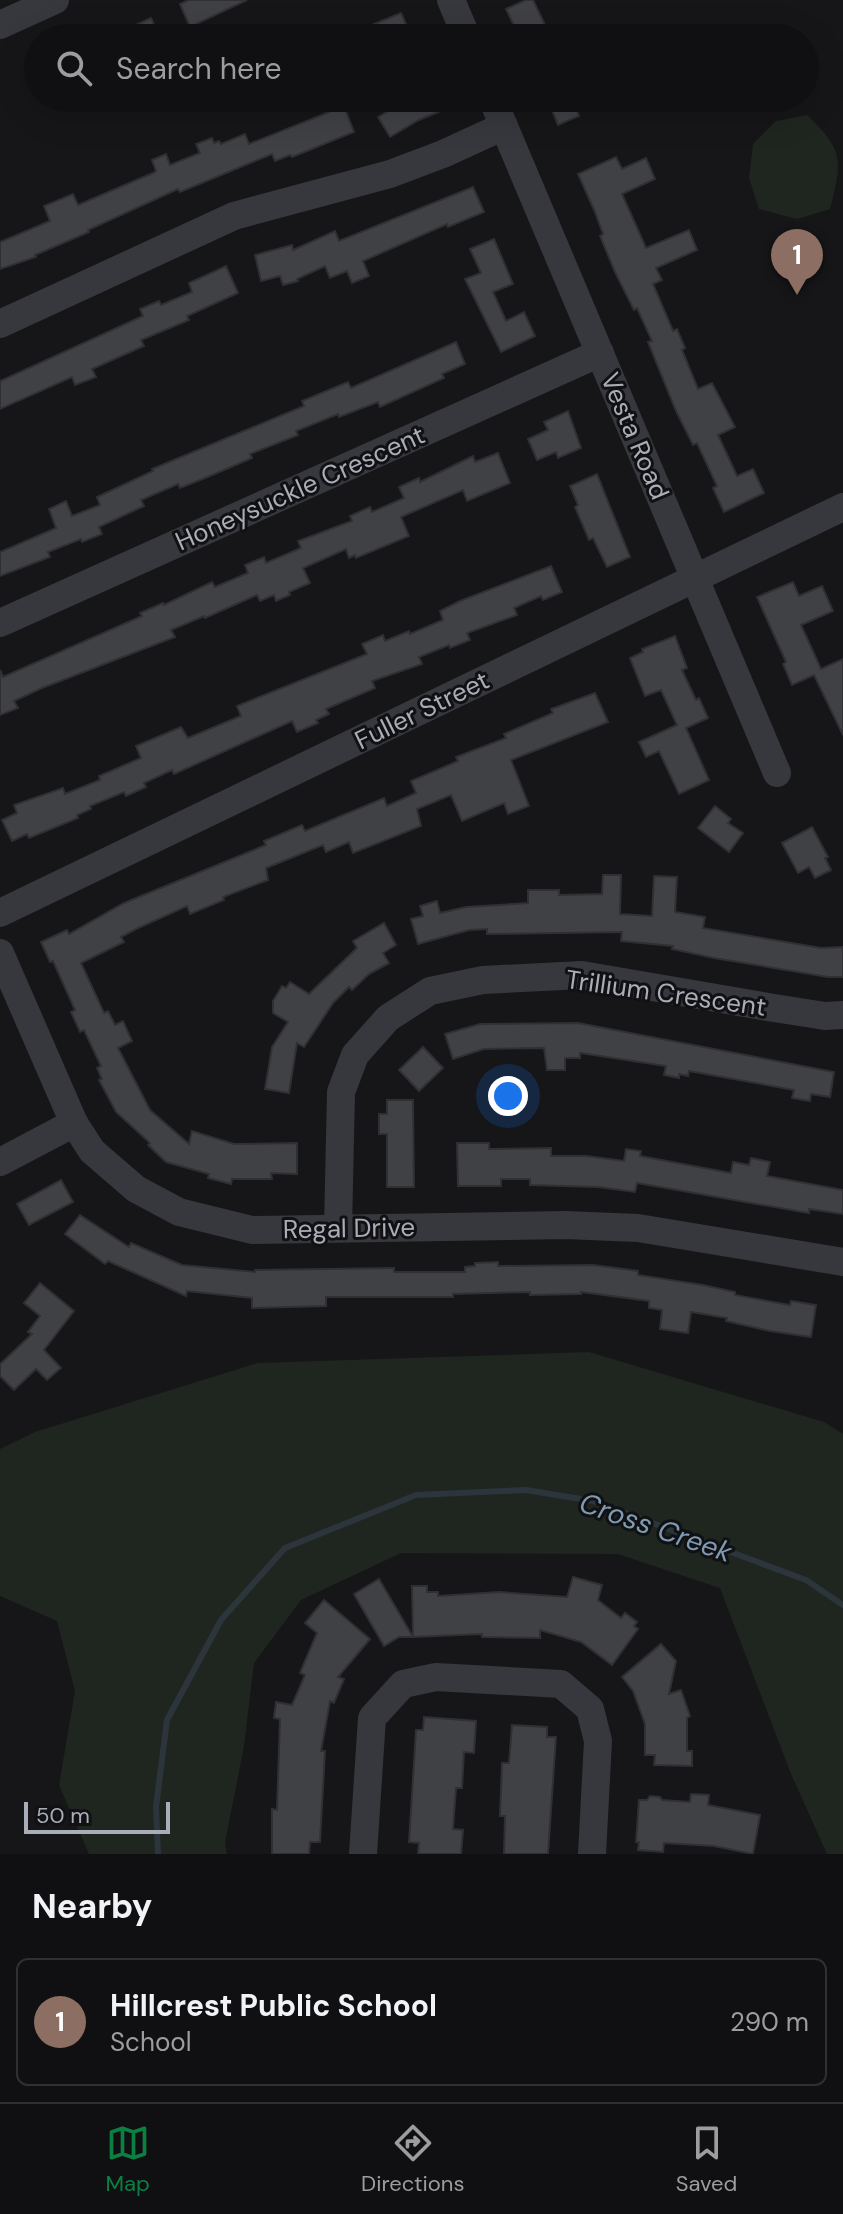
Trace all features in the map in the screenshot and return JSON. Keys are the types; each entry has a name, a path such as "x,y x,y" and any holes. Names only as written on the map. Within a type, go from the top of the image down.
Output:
{"street":[{"path":"0,25 55,0"},
{"path":"451,0 461,24"},
{"name":"Vesta Road","path":"498,112 777,773"},
{"path":"0,324 234,216 390,174 504,126"},
{"name":"Honeysuckle Crescent","path":"0,623 600,353"},
{"name":"Fuller Street","path":"0,913 843,507"},
{"name":"Regal Drive","path":"0,953 74,1123 92,1151 136,1189 179,1212 252,1230 565,1225 638,1228 843,1262"},
{"name":"Trillium Crescent","path":"338,1228 341,1092 355,1055 388,1018 430,991 483,980 582,975 825,1016 843,1015"},
{"path":"0,1162 74,1123"},
{"path":"363,1854 372,1718 403,1684 436,1677 561,1684 590,1709 598,1741 592,1854"}],"shaded area":[{"path":"807,115 828,137 837,156 837,178 830,209 797,219 759,209 749,178 753,144 776,121"},
{"path":"589,1352 824,1422 843,1434 843,1854 827,1854 791,1774 720,1588 618,1554 401,1553 301,1600 254,1663 244,1746 225,1843 227,1854 89,1854 59,1785 75,1691 57,1621 0,1596 0,1449 35,1432 258,1363"}],"building":[{"path":"189,0 247,0 196,24 189,24 180,4"},
{"path":"533,0 545,24 513,24 506,9"},
{"path":"401,13 406,24 374,24"},
{"path":"151,18 154,24 138,24"},
{"path":"329,112 346,112 354,132 292,157 290,155 275,161 272,154 180,192 178,189 36,257 0,269 0,242 50,221 44,206 73,194 78,205 153,173 156,171 152,160 166,154 170,165 200,153 196,144 212,138 214,143 219,141 221,144 245,134 249,144"},
{"path":"387,112 439,112 390,137 378,117"},
{"path":"553,112 577,112 579,116 558,125"},
{"path":"616,157 622,169 646,158 655,179 622,194 646,248 689,230 697,250 656,268 662,280 653,284 673,331 677,329 698,389 712,383 735,427 718,435 737,476 753,469 764,493 724,512 713,488 717,486 697,443 693,445 676,411 648,342 652,341 615,272 600,236 603,234 595,212 578,174"},
{"path":"473,187 484,212 448,227 447,224 363,261 369,276 352,283 347,271 330,278 325,266 298,281 283,285 280,276 261,281 255,255 292,245 293,250 335,231 339,241"},
{"path":"494,239 513,284 493,292 506,321 524,312 535,336 501,352 465,279 481,273 470,249"},
{"path":"226,266 238,293 187,316 189,320 141,340 144,346 92,369 96,377 75,385 72,377 0,409 0,381 143,316 140,309 159,301 161,305 192,292 189,283"},
{"path":"456,342 465,364 442,374 444,378 380,407 378,402 339,417 338,414 296,431 298,435 250,454 252,458 180,488 178,484 141,500 144,506 99,527 102,534 48,552 50,557 0,576 0,552 56,528 49,509 66,501 72,516 100,505 97,497 152,469 304,406 302,401 348,382 351,388"},
{"path":"568,411 581,448 558,458 556,452 537,460 528,439 548,430 544,422"},
{"path":"498,453 510,483 467,501 463,490 401,517 409,536 356,558 355,555 349,558 346,549 303,568 310,583 289,592 290,595 276,601 274,595 260,601 257,595 204,616 171,630 175,637 14,701 18,708 0,715 0,670 3,677 212,582 215,587 248,573 245,565 264,557 266,563 301,548 298,541 352,521 350,516 370,507 372,512 404,498 399,487 419,478 420,482 473,456 475,462"},
{"path":"597,474 630,557 607,567 593,538 589,540 570,486"},
{"path":"551,566 562,592 543,600 541,596 514,608 517,615 467,633 470,640 419,657 422,664 372,681 375,688 326,709 329,714 316,720 318,723 297,732 292,721 174,774 172,770 144,783 146,787 126,796 124,792 90,806 91,809 77,815 78,818 29,838 27,834 12,841 2,820 17,813 14,805 63,788 65,794 100,780 99,776 141,758 136,746 181,727 188,738 241,716 237,706 367,654 362,644 383,635 385,641 409,631 410,634 443,620 440,611 460,601"},
{"path":"793,582 799,596 822,586 833,611 801,625 821,669 843,659 843,735 814,675 792,685 783,664 786,662 757,597"},
{"path":"675,636 687,668 682,670 708,718 686,728 709,780 679,794 659,751 646,757 639,742 677,725 661,690 645,696 630,658 643,652 642,649"},
{"path":"595,693 608,722 511,760 529,806 508,814 504,803 462,821 451,795 417,809 421,826 353,853 349,842 326,852 323,845 266,868 268,880 190,914 187,906 121,937 124,942 81,963 104,1013 108,1011 115,1025 123,1021 132,1041 118,1048 150,1110 189,1144 192,1131 234,1144 297,1143 297,1174 271,1173 272,1179 232,1179 231,1184 208,1178 209,1174 166,1162 116,1112 99,1080 102,1079 97,1068 101,1066 84,1030 80,1032 71,1012 75,1010 41,942 67,930 69,934 124,903 266,845 264,841 302,825 305,831 384,798 387,806 416,793 411,781 458,761 456,757 506,738 504,734 553,713 551,709"},
{"path":"715,806 731,819 728,823 743,833 729,852 698,828"},
{"path":"812,827 828,857 825,858 831,870 815,878 809,867 798,873 782,843"},
{"path":"603,875 621,875 620,914 652,916 654,876 677,877 675,912 705,917 703,928 821,948 843,947 843,977 714,958 672,949 673,946 621,941 622,932 487,934 487,929 469,930 418,944 411,919 423,916 420,906 437,901 440,913 466,907 528,903 528,890 559,890 559,895 602,894"},
{"path":"384,923 396,945 383,953 389,963 369,974 352,990 349,987 333,1003 304,1047 297,1043 289,1093 265,1089 272,1047 288,1022 273,1013 273,1001 282,986 286,988 290,982 309,994 357,948 353,941"},
{"path":"578,1023 834,1072 830,1097 811,1094 810,1101 792,1098 794,1090 689,1071 688,1076 679,1074 679,1078 664,1075 666,1066 580,1053 580,1058 565,1058 565,1070 547,1070 544,1048 484,1049 453,1059 445,1034 480,1024"},
{"path":"423,1047 443,1068 419,1091 399,1070"},
{"path":"387,1100 413,1100 414,1187 387,1187 387,1134 379,1134 379,1114 387,1114"},
{"path":"457,1143 489,1143 489,1149 551,1148 551,1156 624,1161 626,1149 641,1151 640,1156 731,1173 733,1162 749,1165 751,1158 770,1162 767,1176 843,1190 843,1214 809,1209 809,1213 637,1183 635,1192 598,1187 530,1185 530,1179 501,1179 501,1186 458,1186"},
{"path":"61,1180 73,1202 29,1225 17,1204"},
{"path":"80,1215 129,1247 131,1243 182,1265 255,1272 394,1268 394,1272 465,1272 465,1267 475,1266 475,1263 498,1262 498,1266 593,1265 638,1271 638,1275 703,1285 735,1292 735,1295 790,1305 791,1301 816,1305 811,1337 770,1331 726,1321 727,1318 691,1312 688,1333 660,1329 662,1310 649,1308 649,1301 581,1292 453,1294 453,1297 326,1297 326,1306 252,1308 252,1298 187,1291 186,1296 108,1261 105,1264 65,1234"},
{"path":"40,1283 74,1311 44,1350 61,1368 47,1380 36,1369 14,1390 0,1376 0,1364 32,1334 28,1332 40,1316 24,1303"},
{"path":"573,1577 602,1585 598,1600 621,1618 625,1613 637,1622 634,1626 638,1629 612,1665 581,1642 540,1630 540,1638 482,1637 482,1634 413,1637 412,1586 427,1586 427,1592 438,1592 438,1596 499,1592 567,1597"},
{"path":"379,1579 413,1637 399,1637 384,1646 354,1594"},
{"path":"324,1600 370,1639 338,1677 344,1679 334,1703 330,1701 321,1751 325,1751 320,1842 310,1842 309,1854 272,1854 272,1809 277,1810 280,1719 274,1718 276,1702 292,1705 305,1675 300,1673 317,1633 305,1623"},
{"path":"661,1644 676,1661 669,1694 681,1690 690,1716 687,1718 687,1751 692,1751 692,1766 654,1765 655,1755 645,1755 645,1724 633,1691 622,1677"},
{"path":"424,1717 476,1721 474,1753 464,1752 462,1788 456,1788 453,1829 463,1830 461,1854 418,1854 419,1843 409,1842 416,1730 423,1730"},
{"path":"512,1725 547,1727 547,1737 556,1737 548,1854 504,1854 505,1816 500,1816 502,1763 509,1763"},
{"path":"691,1794 709,1795 708,1805 760,1815 753,1854 714,1846 664,1843 663,1852 638,1850 639,1800 647,1800 650,1796 690,1802"}],"waterway":[{"name":"Cross Creek","path":"158,1854 156,1807 167,1720 221,1620 285,1548 416,1495 526,1490 593,1501 806,1580 843,1605"}],"place":[{"name":"Hillcrest Public School","path":"797,295"}]}
